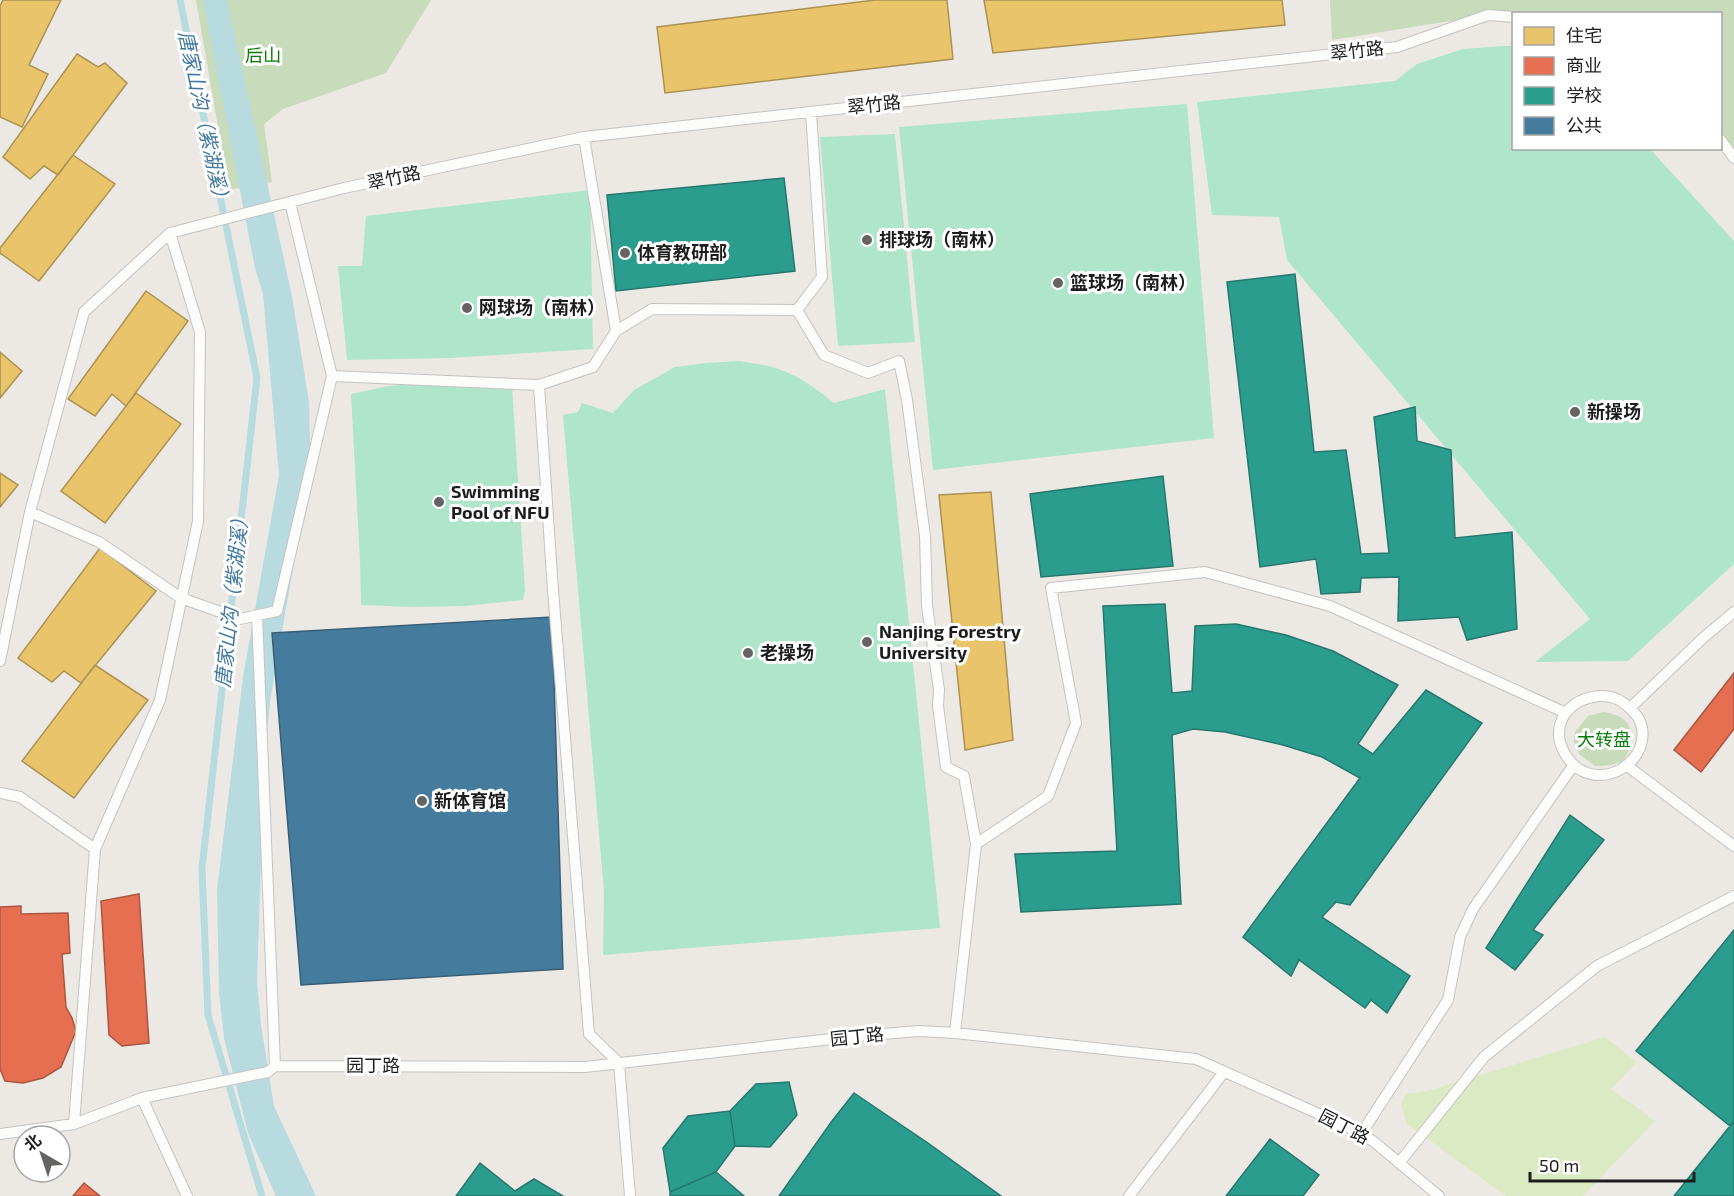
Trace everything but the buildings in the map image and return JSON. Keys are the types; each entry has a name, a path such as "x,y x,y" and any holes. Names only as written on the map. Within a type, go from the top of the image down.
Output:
{"lane":[{"name":"翠竹路","path":"170,233 344,188 584,137 1397,47 1488,15 1512,17"},
{"path":"797,310 822,277 811,112"},
{"path":"584,137 616,331"},
{"path":"1722,142 1734,158"},
{"path":"30,512 99,543 182,598 240,619 277,611 332,376 290,202"},
{"path":"0,662 30,512 84,312 170,233 201,332 198,521 160,700 95,849 74,1124"},
{"path":"332,376 539,385 593,367 616,331 652,309 797,310"},
{"path":"797,310 824,355 868,373 899,361 907,400 925,536 927,606 939,690 938,706 946,767 964,776 976,844 955,1033"},
{"path":"539,385 589,1034 619,1063 630,1196"},
{"path":"976,844 1048,796 1076,723 1051,588 1205,572 1330,606 1566,713"},
{"path":"1630,708 1703,638 1734,612"},
{"path":"257,615 275,1066"},
{"path":"1602,696 1619,700 1630,708 1638,719 1642,730 1641,745 1634,758 1620,770 1605,776 1587,774 1573,766 1564,752 1559,736 1561,720 1566,713 1572,706 1586,698 1602,696"},
{"path":"1626,765 1734,846"},
{"path":"1361,1134 1448,1000 1460,937 1473,909 1573,766"},
{"path":"0,794 20,797 95,849"},
{"path":"1399,1163 1484,1058 1597,966 1734,896"},
{"name":"园丁路","path":"0,1134 74,1124 142,1098 268,1072 275,1066 585,1067 918,1031 1196,1059 1361,1134 1373,1141 1439,1196"},
{"path":"1129,1196 1224,1072"},
{"path":"142,1098 187,1196"}],"green space":[{"name":"后山","path":"196,0 431,0 386,73 283,109 264,124 272,182 229,190"},
{"path":"1330,0 1734,0 1734,158 1722,140 1722,12 1512,12 1512,15 1488,15 1332,40"},
{"name":"新操场","path":"1512,46 1512,150 1651,150 1734,241 1734,564 1628,661 1535,662 1590,619 1287,260 1279,217 1212,215 1197,102 1395,81 1417,64 1463,49"},
{"name":"篮球场（南林）","path":"1187,104 1214,438 933,470 899,127"},
{"name":"排球场（南林）","path":"895,134 915,342 838,346 820,137"},
{"name":"网球场（南林）","path":"590,190 593,349 450,358 347,360 338,266 362,266 366,216"},
{"name":"老操场","path":"739,361 768,366 789,373 834,403 885,389 940,928 603,955 604,892 563,415 578,412 582,403 613,413 634,390 675,367"},
{"name":"Swimming Pool of NFU","path":"434,382 512,385 525,591 523,600 466,606 361,605 351,394 389,386"},
{"name":"大转盘","path":"1603,712 1617,715 1626,721 1630,728 1631,743 1626,757 1620,762 1613,765 1595,766 1579,754 1574,741 1575,732 1588,716"},
{"path":"1605,1037 1637,1062 1611,1089 1655,1121 1583,1196 1506,1196 1407,1124 1401,1105 1406,1094 1427,1091"}],"water":[{"path":"203,0 227,0 292,296 309,402 311,482 295,557 270,701 264,772 257,982 261,1025 274,1106 316,1196 276,1196 248,1133 224,1038 219,992 217,890 243,677 279,475 263,294 255,268"}],"waterway":[{"name":"唐家山沟（紫湖溪）","path":"180,0 257,378 202,868 208,1015 262,1196"}],"place":[{"name":"排球场（南林）","path":"867,240"},
{"name":"体育教研部","path":"625,253"},
{"name":"篮球场（南林）","path":"1058,283"},
{"name":"网球场（南林）","path":"467,308"},
{"name":"新操场","path":"1575,412"},
{"name":"Swimming Pool of NFU","path":"439,502"},
{"name":"Nanjing Forestry University","path":"867,642"},
{"name":"老操场","path":"748,653"},
{"name":"新体育馆","path":"422,801"}]}
